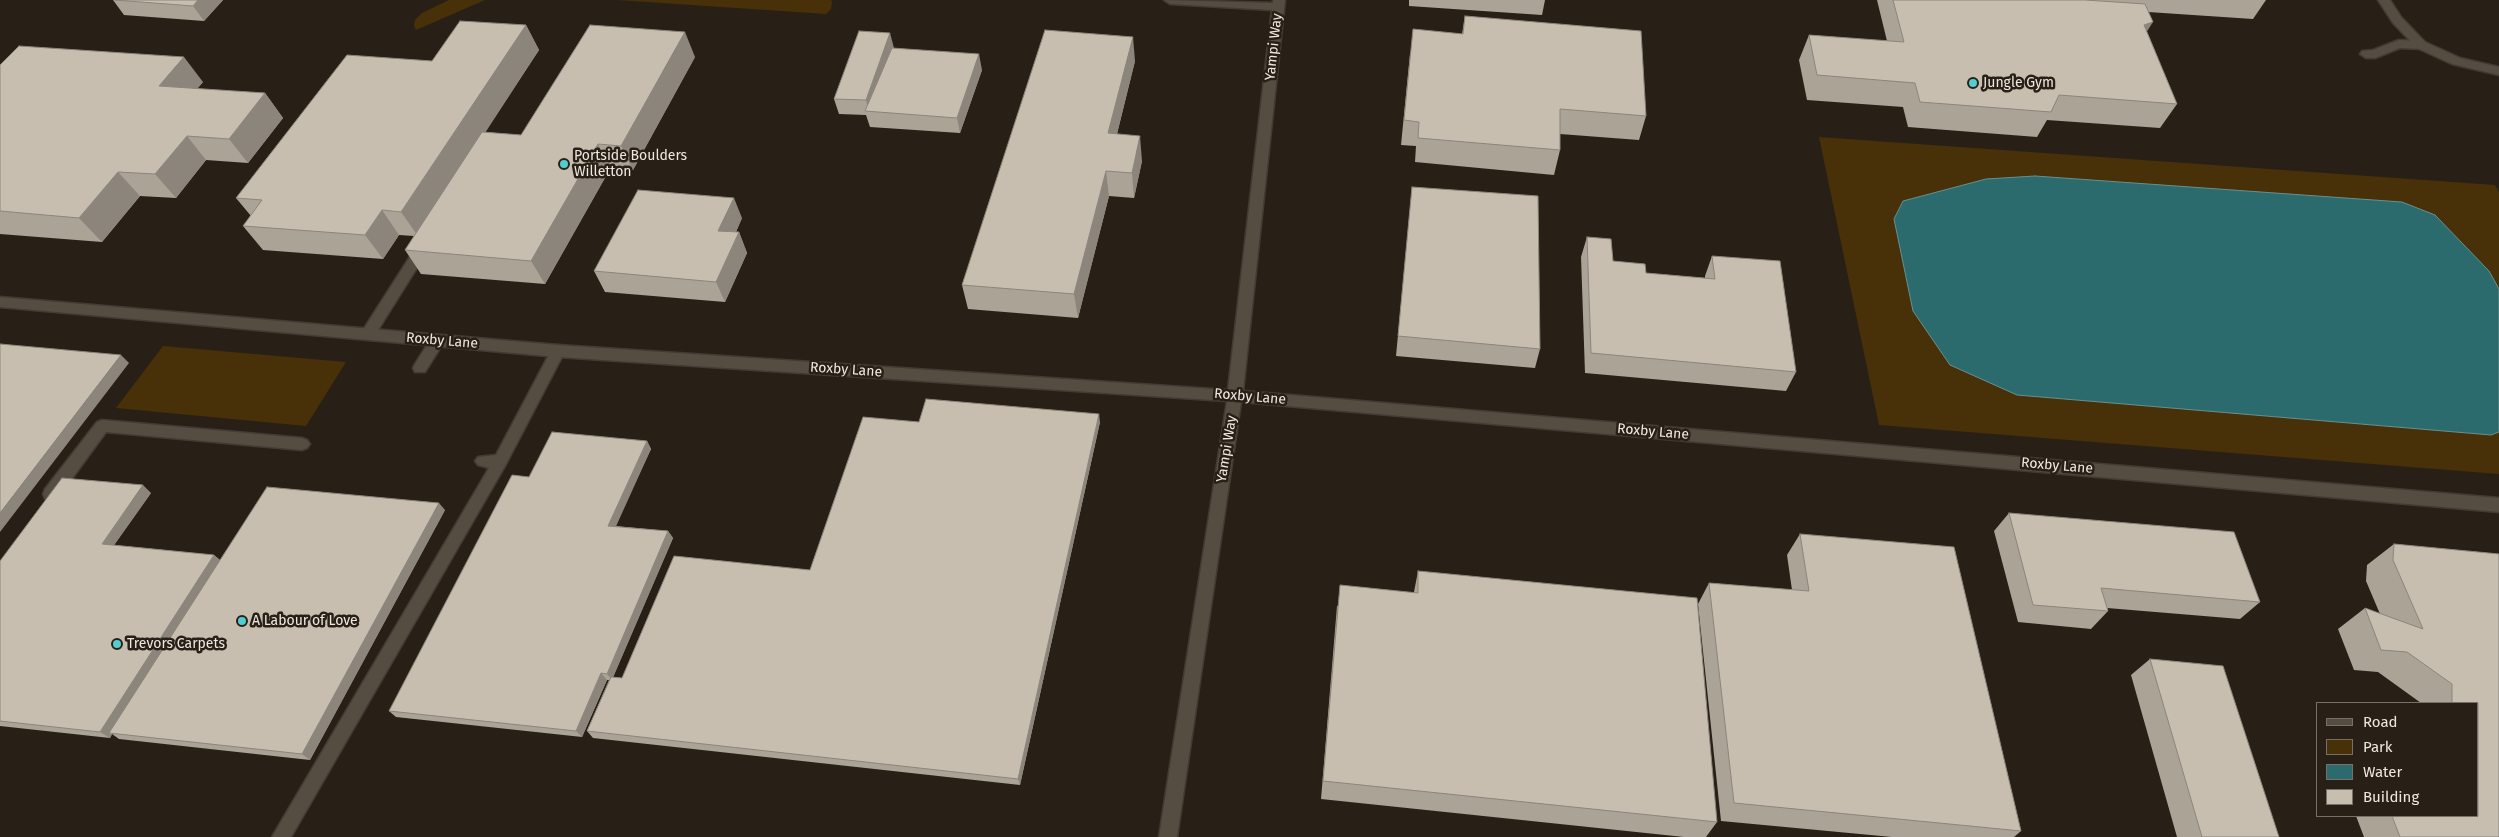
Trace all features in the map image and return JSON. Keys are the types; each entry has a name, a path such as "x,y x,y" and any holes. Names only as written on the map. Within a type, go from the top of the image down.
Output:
{"street":[{"path":"1170,0 1279,4"},
{"path":"2384,0 2397,20 2421,46"},
{"name":"Yampi Way","path":"1168,837 1235,396 1279,4"},
{"path":"2366,54 2375,54 2399,44 2421,46 2456,61 2499,71"},
{"path":"368,334 432,233"},
{"name":"Roxby Lane","path":"0,302 558,351 1235,396 2499,505"},
{"path":"420,368 437,341"},
{"path":"281,837 500,462 558,351"},
{"path":"42,506 102,426 302,444"},
{"path":"483,461 500,462"}],"green space":[{"path":"449,0 485,0 416,30 414,26 415,20 422,13"},
{"path":"617,0 832,1 831,9 826,14"},
{"path":"1819,137 2495,185 2499,192 2499,474 1879,425"},
{"path":"163,346 346,362 306,426 116,408"}],"water":[{"path":"2035,176 2402,202 2435,215 2489,271 2499,289 2499,432 2491,435 2017,395 1950,365 1913,311 1894,219 1903,201 1986,179"}],"building":[{"path":"115,0 198,0 193,6"},
{"name":"Jungle Gym","path":"1893,0 2085,0 2145,4 2153,22 2144,25 2177,104 2059,95 2051,112 1920,102 1915,83 1817,75 1809,35 1904,42"},
{"path":"1465,16 1641,31 1646,116 1560,109 1560,150 1418,138 1419,122 1404,120 1413,29 1463,34"},
{"path":"460,21 526,25 401,212 382,210 365,235 243,226 262,200 236,198 347,55 432,61"},
{"name":"Portside Boulders Willetton","path":"590,25 685,32 621,146 598,144 531,261 405,250 482,132 521,135"},
{"path":"1045,30 1133,37 1108,133 1140,136 1132,173 1106,171 1074,294 962,285"},
{"path":"859,31 890,33 866,100 834,99"},
{"path":"19,46 184,57 159,86 265,93 229,139 187,136 155,174 118,172 79,218 0,211 0,65"},
{"path":"892,48 979,54 957,118 865,111"},
{"path":"1412,187 1538,196 1540,349 1398,336"},
{"path":"638,190 734,198 718,231 739,232 716,282 594,271"},
{"path":"1587,237 1611,239 1613,261 1645,264 1646,273 1715,279 1712,256 1780,261 1796,372 1591,353"},
{"path":"0,344 121,355 0,513"},
{"path":"926,399 1099,414 1018,779 587,731 611,677 622,678 674,556 810,570 863,417 919,422"},
{"path":"552,432 647,441 608,526 668,531 607,674 601,673 576,731 389,711 512,475 529,477"},
{"path":"62,478 143,485 102,544 214,555 100,732 0,721 0,561"},
{"path":"267,487 439,503 302,754 109,733"},
{"path":"2009,513 2234,532 2260,602 2101,588 2108,611 2033,605"},
{"path":"1800,534 1954,547 2021,831 1734,803 1709,583 1809,591"},
{"path":"2394,544 2499,554 2499,837 2400,837 2392,817 2479,817 2479,702 2452,702 2452,684 2407,652 2381,650 2365,608 2423,629 2393,560"},
{"path":"1418,571 1697,598 1717,822 1323,781 1340,585 1418,593"},
{"path":"2150,659 2223,666 2279,837 2202,837"}],"place":[{"name":"Jungle Gym","path":"1973,83"},
{"name":"Portside Boulders Willetton","path":"564,164"},
{"name":"A Labour of Love","path":"242,621"},
{"name":"Trevors Carpets","path":"117,644"}]}
